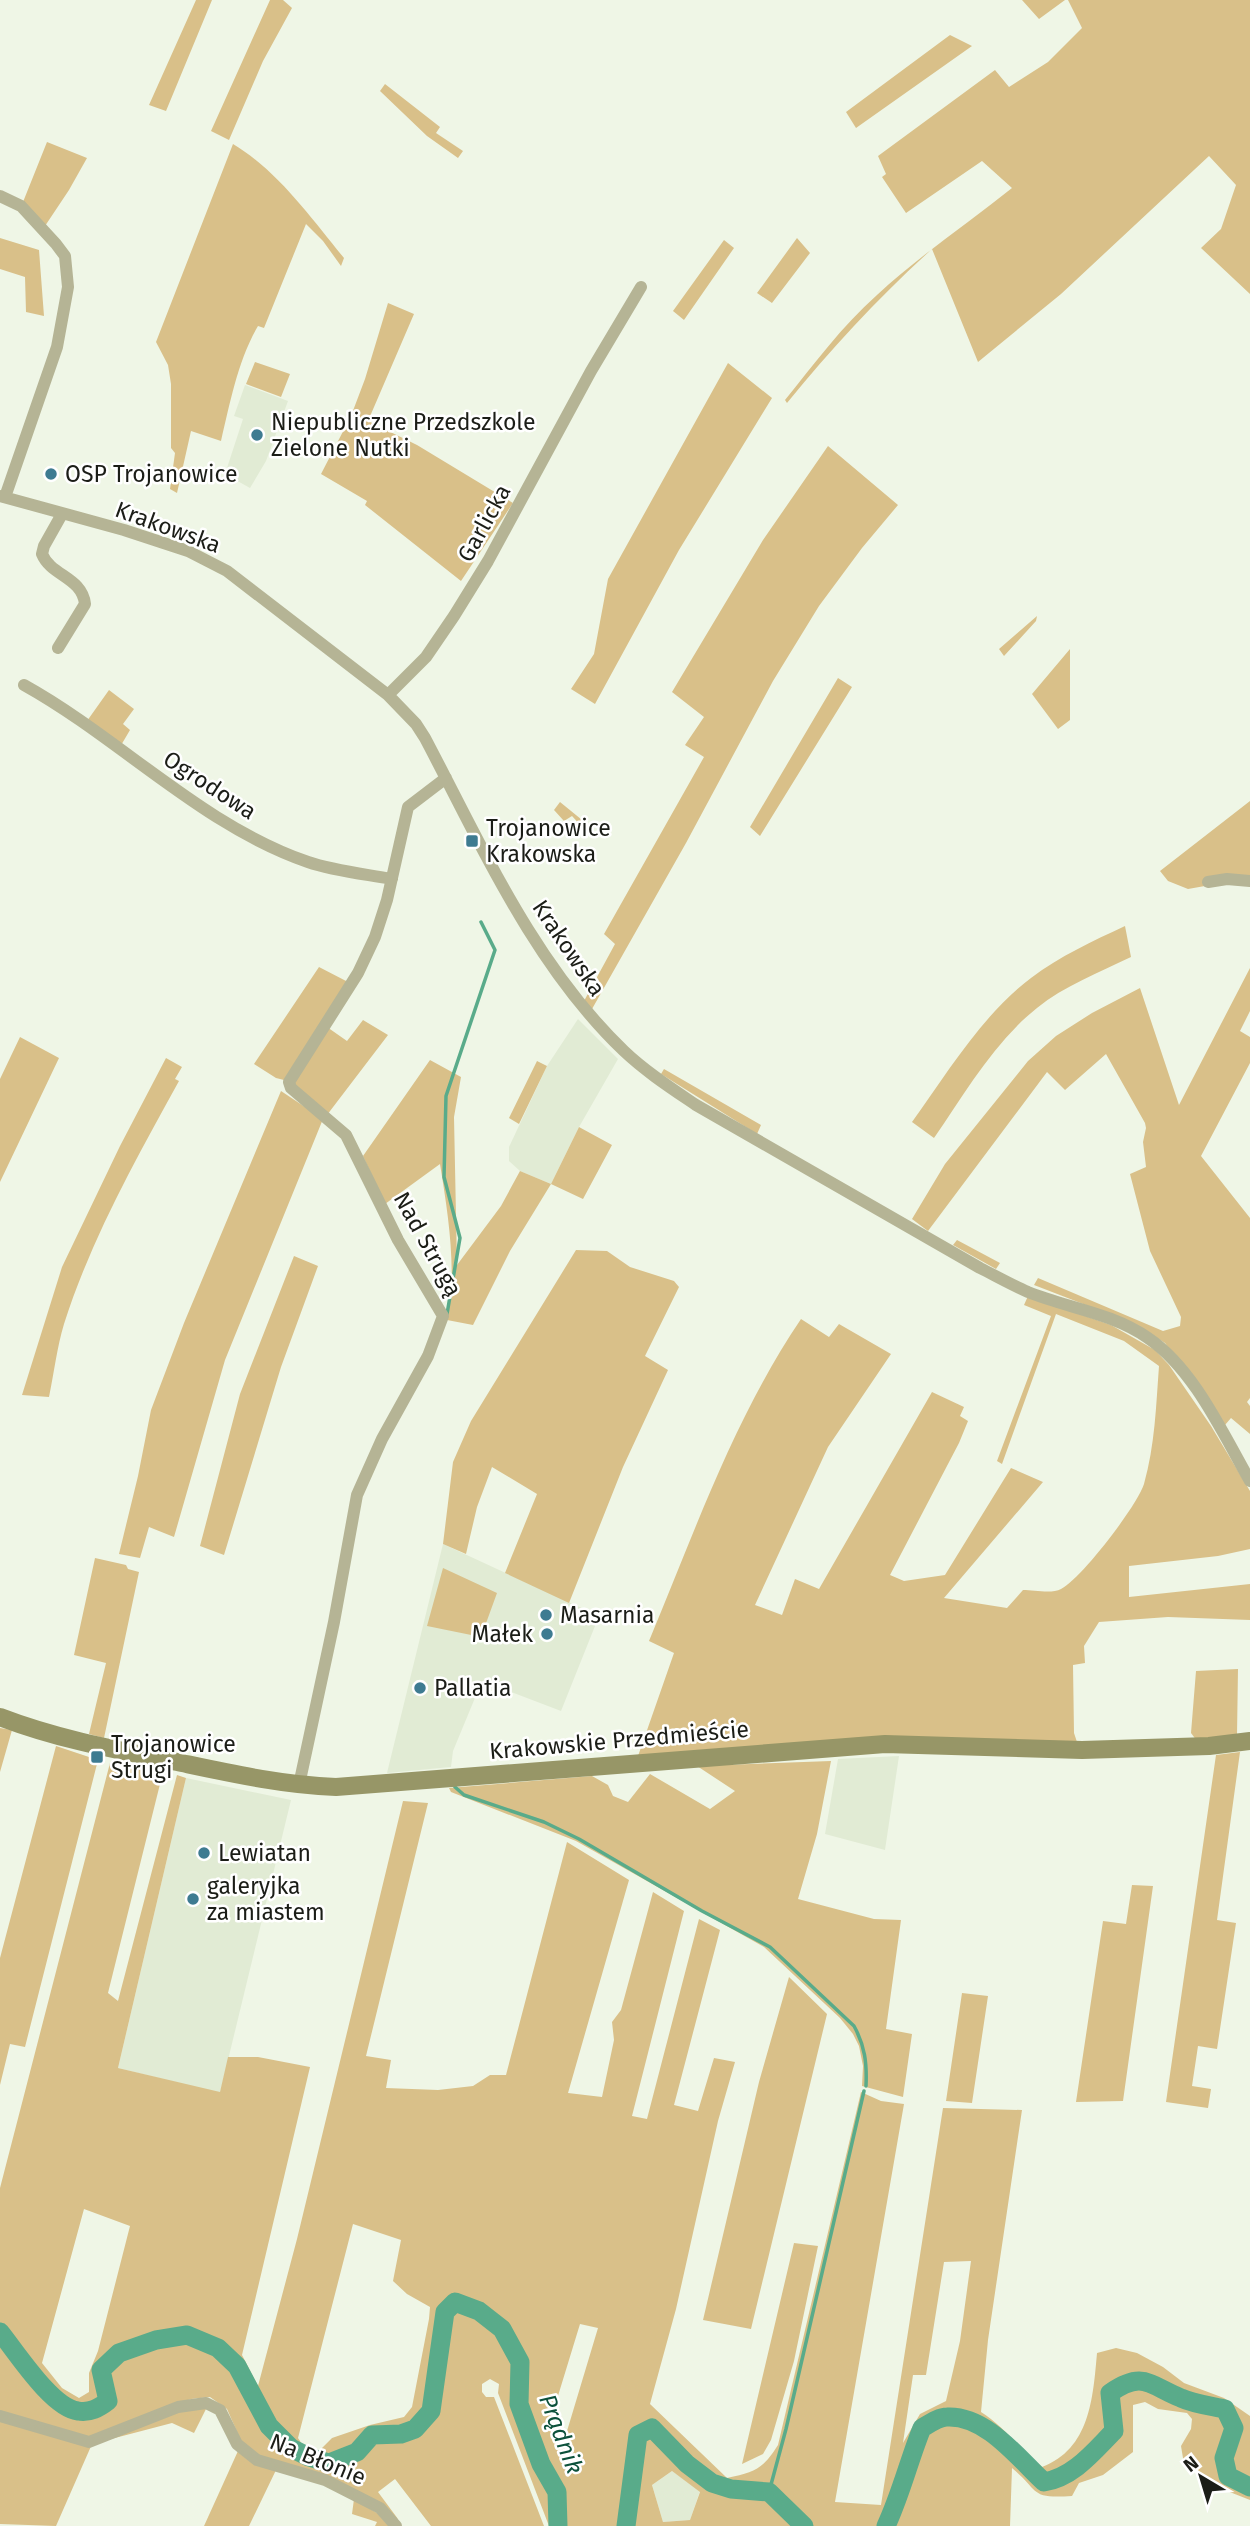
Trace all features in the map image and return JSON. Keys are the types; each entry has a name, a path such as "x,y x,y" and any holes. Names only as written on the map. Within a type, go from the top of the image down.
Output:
{"main road":[{"name":"Krakowskie Przedmieście","path":"0,1717 72,1740 299,1785 365,1786 884,1744 1093,1749 1209,1746 1250,1741"}],"street":[{"path":"0,196 21,206 65,256 68,287 57,347 3,496"},
{"name":"Garlicka","path":"388,695 426,657 454,616 488,561 591,371 641,287"},
{"name":"Krakowska","path":"3,496 188,551 227,571 388,695 416,724 531,934 587,1013 624,1052 663,1083 722,1120 980,1268 1029,1292 1114,1320 1150,1339 1170,1356 1190,1381 1250,1481"},
{"path":"58,648 85,604 80,590 48,565 42,554 62,514"},
{"name":"Ogrodowa","path":"24,685 54,702 144,768 237,830 310,863 392,880"},
{"name":"Nad Strugą","path":"299,1785 334,1622 357,1495 382,1438 428,1356 443,1316 398,1240 346,1135 292,1088 289,1082 358,973 378,930 408,807 446,778"},
{"path":"1208,882 1227,879 1250,881"},
{"name":"Na Błonie","path":"0,2416 89,2442 178,2407 206,2403 220,2410 237,2444 257,2460 325,2480 380,2508 396,2526"}],"shaded area":[{"path":"196,0 212,0 166,111 149,105"},
{"path":"270,0 283,0 292,8 263,61 229,140 211,131"},
{"path":"1022,0 1065,0 1039,19"},
{"path":"1068,0 1250,0 1250,294 1201,248 1221,229 1236,185 1209,156 1061,294 978,362 932,249 1012,188 982,161 906,213 882,177 886,174 878,156 995,70 1009,87 1048,62 1082,28"},
{"path":"950,35 972,46 856,128 846,112"},
{"path":"385,84 440,127 436,133 463,151 458,158 427,136 380,91"},
{"path":"47,142 87,158 45,226 23,202"},
{"path":"233,144 279,181 344,258 341,266 323,241 306,224 264,328 258,326 245,353 221,441 191,431 177,493 170,489 175,453 171,448 171,384 168,365 156,342"},
{"path":"0,238 39,250 44,316 26,312 25,277 0,269"},
{"path":"797,238 810,253 772,303 757,293"},
{"path":"724,240 734,248 684,320 673,311"},
{"path":"931,250 856,323 787,403 785,400 852,319"},
{"path":"388,303 414,314 368,421 417,445 513,503 461,581 365,505 367,501 321,474 351,416"},
{"path":"255,362 290,374 281,397 246,384"},
{"path":"728,363 772,398 679,550 595,704 571,689 594,654 608,579"},
{"name":"Niepubliczne Przedszkole Zielone Nutki","path":"245,385 288,401 266,461 250,488 225,474 243,419 234,416"},
{"path":"828,446 898,505 819,606 773,681 592,1009 584,1001 615,944 604,934 704,757 685,745 704,717 672,692 763,540"},
{"path":"1037,616 1036,621 1004,656 999,649"},
{"path":"1070,649 1070,720 1058,729 1032,694"},
{"path":"838,678 852,687 760,836 750,827"},
{"path":"109,690 134,709 123,724 130,730 120,747 87,721"},
{"path":"1250,801 1250,878 1188,889 1168,881 1160,871"},
{"path":"560,802 587,824 584,829 572,816 564,821 554,810"},
{"path":"1125,926 1131,957 1059,993 1021,1022 981,1069 934,1138 912,1122 981,1027 1013,993 1053,963"},
{"path":"319,967 348,982 284,1080 276,1078 254,1064"},
{"path":"1250,968 1250,1011 1240,1031 1250,1037 1250,1063 1201,1156 1250,1218 1250,1398 1247,1402 1250,1406 1250,1434 1231,1418 1225,1425 1165,1343 1135,1324 1034,1285 1038,1278 1163,1331 1180,1326 1181,1317 1150,1251 1130,1174 1146,1167 1143,1142 1145,1123 1106,1054 1065,1090 1047,1072 928,1231 912,1219 945,1164 1028,1061 1056,1036 1092,1013 1140,988 1179,1105"},
{"path":"578,1019 618,1059 579,1127 551,1184 520,1171 509,1161 509,1147 547,1066"},
{"path":"363,1020 388,1035 327,1115 295,1087 294,1078 327,1027 347,1041"},
{"path":"20,1037 59,1058 0,1182 0,1079"},
{"path":"166,1058 182,1067 175,1079 179,1081 87,1261 64,1324 49,1397 22,1395 62,1267"},
{"path":"430,1060 461,1077 454,1117 457,1265 501,1206 520,1171 551,1184 510,1251 473,1325 447,1320 452,1262 440,1164 385,1204 363,1156"},
{"path":"537,1061 547,1066 519,1124 509,1118"},
{"path":"664,1069 761,1125 757,1134 661,1074"},
{"path":"281,1091 323,1119 225,1360 174,1537 149,1527 140,1558 119,1554 151,1410 184,1323"},
{"path":"579,1127 612,1145 583,1199 551,1184"},
{"path":"957,1240 1000,1263 996,1269 953,1245"},
{"path":"576,1250 607,1251 630,1267 674,1281 679,1287 645,1356 668,1370 623,1467 569,1603 505,1573 537,1494 492,1467 477,1507 466,1554 443,1544 453,1462 471,1421"},
{"path":"294,1256 318,1266 281,1367 224,1555 200,1546 240,1394"},
{"path":"1028,1296 1111,1325 1155,1350 1169,1365 1211,1426 1250,1491 1250,1549 1218,1556 1129,1566 1129,1597 1250,1584 1250,1620 1168,1617 1099,1622 1084,1646 1085,1663 1073,1665 1074,1733 1077,1742 638,1756 674,1653 649,1641 736,1435 755,1396 801,1319 829,1337 839,1324 891,1354 828,1447 755,1605 782,1615 795,1579 819,1589 932,1392 964,1407 960,1416 968,1421 890,1575 904,1581 945,1575 1011,1468 1043,1482 944,1598 1007,1608 1023,1590 1048,1592 1061,1589 1094,1557 1131,1508 1144,1484 1153,1440 1159,1366 1124,1341 1056,1314 1002,1464 997,1461 1051,1316 1024,1305"},
{"path":"443,1544 599,1616 561,1711 482,1681 453,1751 451,1767 387,1773"},
{"path":"95,1558 126,1565 128,1569 139,1572 104,1738 89,1734 106,1663 74,1655"},
{"path":"443,1568 497,1593 481,1637 427,1626"},
{"path":"1238,1669 1237,1735 1197,1741 1191,1733 1196,1671"},
{"path":"0,1728 12,1730 0,1772"},
{"path":"56,1746 98,1760 25,2047 10,2044 0,2085 0,1958"},
{"path":"1240,1752 1217,1920 1236,1923 1217,2049 1198,2046 1192,2086 1211,2089 1208,2108 1166,2102 1216,1755"},
{"path":"899,1756 885,1850 825,1834 838,1759"},
{"path":"831,1761 817,1834 798,1899 874,1919 901,1920 886,2029 912,2034 903,2097 862,2086 863,2066 859,2046 853,2034 840,2018 764,1947 576,1841 451,1792 449,1788 592,1776 608,1785 613,1796 628,1802 650,1774 710,1809 735,1791 697,1766"},
{"path":"110,1763 135,1764 163,1772 108,1993 118,2001 177,1775 186,1778 118,2068 220,2092 228,2057 258,2057 310,2067 242,2355 258,2386 297,2239 403,1801 428,1803 366,2056 391,2060 386,2088 438,2090 473,2086 490,2075 506,2075 567,1842 629,1880 568,2093 602,2097 614,2040 612,2022 621,2010 653,1892 684,1911 632,2116 647,2119 699,1919 720,1930 674,2105 698,2111 714,2058 735,2062 718,2121 676,2309 650,2404 727,2478 757,2468 778,2445 861,2092 881,2101 904,2104 835,2502 881,2505 943,2108 1022,2110 988,2340 981,2412 1042,2467 1058,2459 1079,2435 1090,2404 1097,2353 1116,2348 1137,2353 1163,2367 1184,2383 1224,2398 1250,2416 1250,2500 1217,2487 1184,2464 1181,2446 1191,2429 1192,2419 1187,2413 1158,2409 1145,2402 1133,2405 1133,2452 1103,2475 1079,2483 1072,2496 1042,2495 1012,2468 1010,2526 549,2526 498,2393 499,2384 490,2379 482,2384 482,2392 486,2397 494,2397 544,2526 431,2526 395,2479 378,2492 398,2519 257,2454 242,2443 227,2409 210,2397 191,2399 90,2438 0,2411 0,2188","holes":["84,2209 130,2226 98,2351 89,2373 89,2392 79,2398 62,2388 42,2363","353,2224 401,2240 393,2281 407,2294 430,2307 412,2407 404,2417 332,2438 317,2453 304,2447 298,2438","971,2261 960,2341 946,2401 920,2414 903,2443 913,2375 926,2375 944,2262","580,2324 598,2328 561,2451 550,2422","672,2471 700,2492 690,2520 663,2522 652,2485"]},
{"path":"186,1778 291,1800 220,2093 118,2068"},
{"path":"1132,1885 1153,1886 1123,2101 1076,2102 1103,1921 1126,1924"},
{"path":"789,1977 827,2014 751,2329 703,2320 759,2082"},
{"path":"962,1993 988,1996 972,2103 946,2101"},
{"path":"794,2243 818,2246 794,2361 771,2440 763,2454 742,2464"},
{"path":"207,2407 194,2433 172,2423 92,2444 56,2526 0,2524 0,2418 79,2443 179,2410"},
{"path":"238,2451 277,2468 249,2526 204,2526"},
{"path":"672,2471 700,2491 690,2520 663,2522 652,2485"},
{"path":"354,2499 377,2513 389,2526 375,2526 377,2522 352,2514"}],"waterway":[{"path":"447,1314 460,1238 444,1177 446,1096 495,950 481,922"},
{"path":"455,1787 464,1795 544,1822 579,1839 702,1911 770,1947 854,2026 864,2055 866,2086"},
{"path":"769,2492 864,2091"},
{"name":"Prądnik","path":"0,2332 46,2390 68,2408 78,2411 94,2409 108,2401 101,2370 119,2353 156,2340 187,2335 218,2348 237,2366 269,2426 291,2448 329,2463 357,2452 372,2435 401,2434 415,2429 431,2411 445,2312 455,2302 479,2311 502,2329 520,2362 519,2404 541,2464 557,2492 558,2526"},
{"name":"Prądnik","path":"886,2526 922,2428 947,2417 975,2423 1012,2450 1044,2482 1074,2469 1114,2431 1110,2393 1121,2386 1139,2381 1191,2402 1225,2409 1234,2428 1224,2458 1228,2476 1250,2487"},
{"name":"Prądnik","path":"626,2526 638,2435 652,2428 687,2464 712,2483 731,2489 769,2492 804,2526"}],"place":[{"name":"Niepubliczne Przedszkole Zielone Nutki","path":"257,435"},
{"name":"OSP Trojanowice","path":"51,474"},
{"name":"Trojanowice Krakowska","path":"472,841"},
{"name":"Masarnia","path":"546,1615"},
{"name":"Małek","path":"547,1634"},
{"name":"Pallatia","path":"420,1688"},
{"name":"Trojanowice Strugi","path":"97,1757"},
{"name":"Lewiatan","path":"204,1853"},
{"name":"galeryjka za miastem","path":"193,1899"}]}
